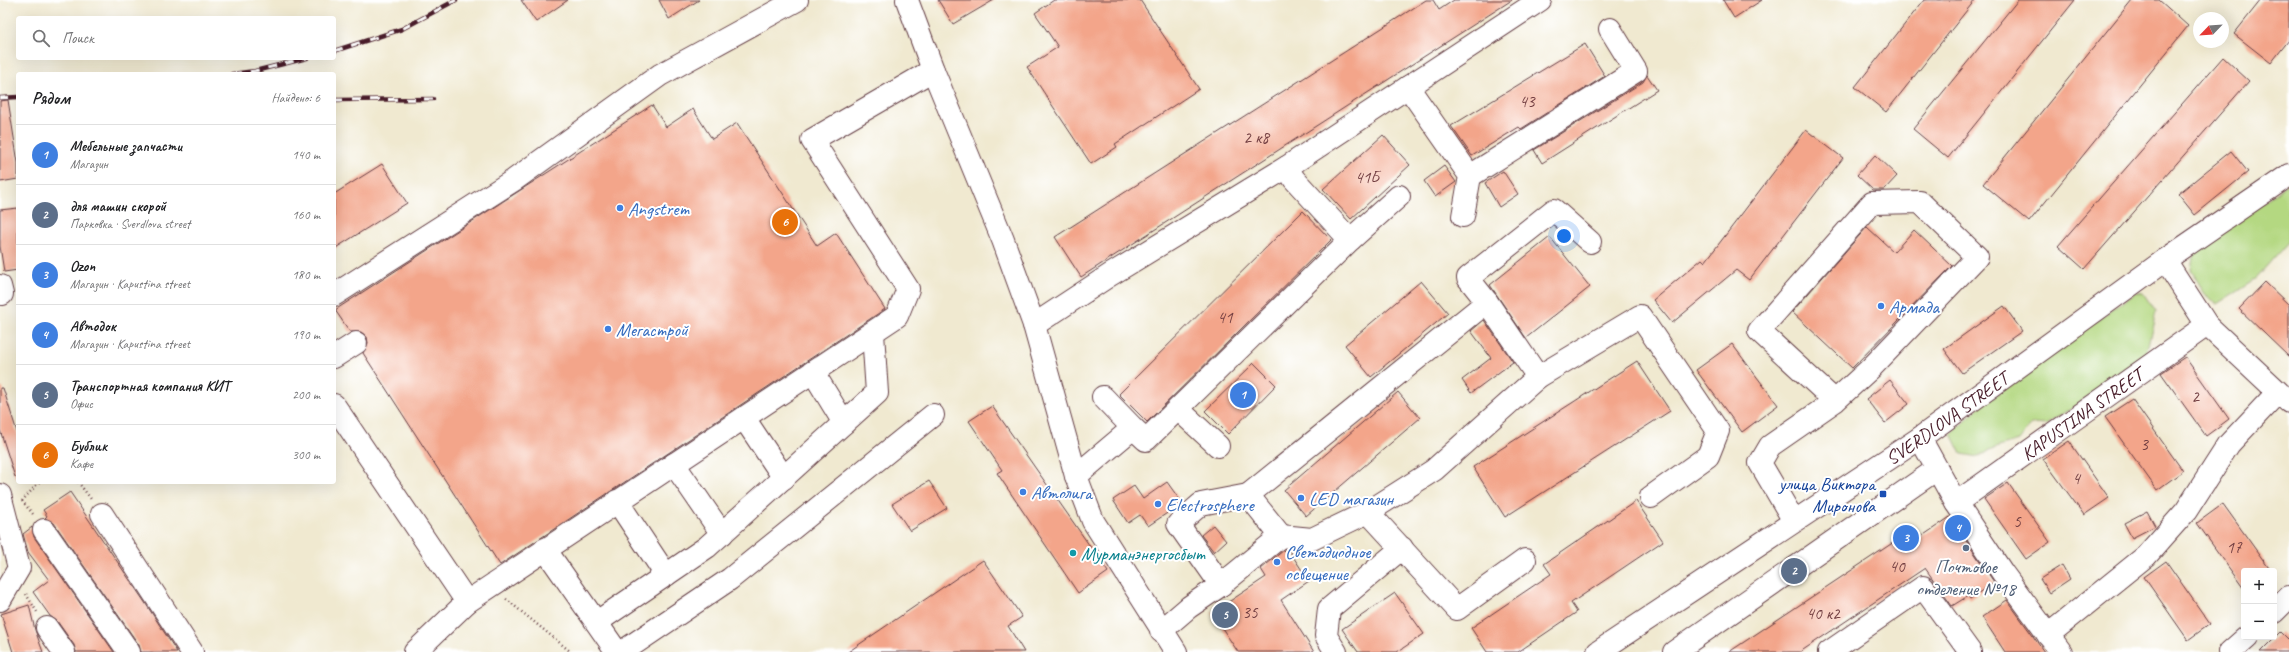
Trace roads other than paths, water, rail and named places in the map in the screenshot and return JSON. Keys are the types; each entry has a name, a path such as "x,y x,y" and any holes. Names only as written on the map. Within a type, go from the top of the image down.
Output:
{"street":[{"path":"336,294 514,180 660,75 798,0"},
{"path":"907,0 933,70 1003,240 1034,325 1057,443 1076,476 1093,521 1161,631 1176,652"},
{"path":"1034,325 1110,275 1287,167 1540,0"},
{"path":"1470,176 1636,72 1610,29"},
{"path":"415,652 467,602 545,548 897,316 908,289 812,140 933,70"},
{"path":"1408,87 1470,176 1463,216"},
{"path":"1287,167 1294,179 1350,240"},
{"name":"SVERDLOVA STREET","path":"1598,652 1920,438 2165,260 2289,174"},
{"path":"1103,397 1146,440 1350,240 1399,196"},
{"path":"1794,521 1760,463 1770,446 1835,402 1871,368 1977,257 1920,202 1872,203 1759,331 1835,402"},
{"path":"1538,377 1487,302 1468,278 1554,210 1590,242"},
{"path":"2048,635 2146,556 2186,511 2229,444 2283,398 2207,325 2165,260"},
{"path":"1221,585 1178,524 1201,504 1248,495 1487,302"},
{"path":"1161,631 1189,607 1221,585 1281,536 1312,539 1368,512 1434,470 1538,377 1640,316 1718,431 1708,456 1651,497"},
{"name":"KAPUSTINA STREET","path":"1956,503 2207,325"},
{"path":"596,622 707,547 877,393 873,333"},
{"path":"336,356 356,343"},
{"path":"813,372 844,423"},
{"path":"336,408 467,602"},
{"path":"1178,409 1218,446"},
{"path":"622,652 730,579 933,415"},
{"path":"744,418 784,478"},
{"path":"1076,476 1133,428"},
{"path":"1920,438 1956,503 2002,572 2061,652"},
{"path":"674,464 722,534"},
{"path":"1674,652 1937,469"},
{"path":"0,495 19,568 0,600"},
{"path":"1248,495 1281,536"},
{"path":"617,501 666,574"},
{"path":"1368,512 1457,608 1525,560"},
{"path":"102,514 192,652"},
{"path":"44,530 129,652"},
{"path":"545,548 617,652"},
{"path":"1336,652 1326,636 1329,609 1402,548"},
{"path":"1829,652 1923,586 1970,652"},
{"path":"2277,609 2289,597"},
{"path":"47,628 64,652"},
{"path":"2230,652 2244,640"}],"railway":[{"path":"336,50 402,29 456,0"},
{"path":"247,72 299,60"},
{"path":"0,98 16,97"},
{"path":"336,100 433,99"}],"place":[{"name":"Angstrem","path":"620,208"},
{"name":"Бублик","path":"785,222"},
{"name":"Армада","path":"1881,306"},
{"name":"Мегастрой","path":"608,329"},
{"name":"Мебельные запчасти","path":"1243,395"},
{"name":"Автолига","path":"1023,492"},
{"name":"улица Виктора Миронова","path":"1883,494"},
{"name":"LED магазин","path":"1301,498"},
{"name":"Electrosphere","path":"1158,504"},
{"name":"Автодок","path":"1958,528"},
{"name":"Ozon","path":"1906,538"},
{"name":"Почтовое отделение №18","path":"1966,548"},
{"name":"Мурманэнергосбыт","path":"1073,553"},
{"name":"Светодиодное освещение","path":"1277,562"},
{"name":"для машин скорой","path":"1794,571"},
{"name":"Транспортная компания КИТ","path":"1225,615"}]}
